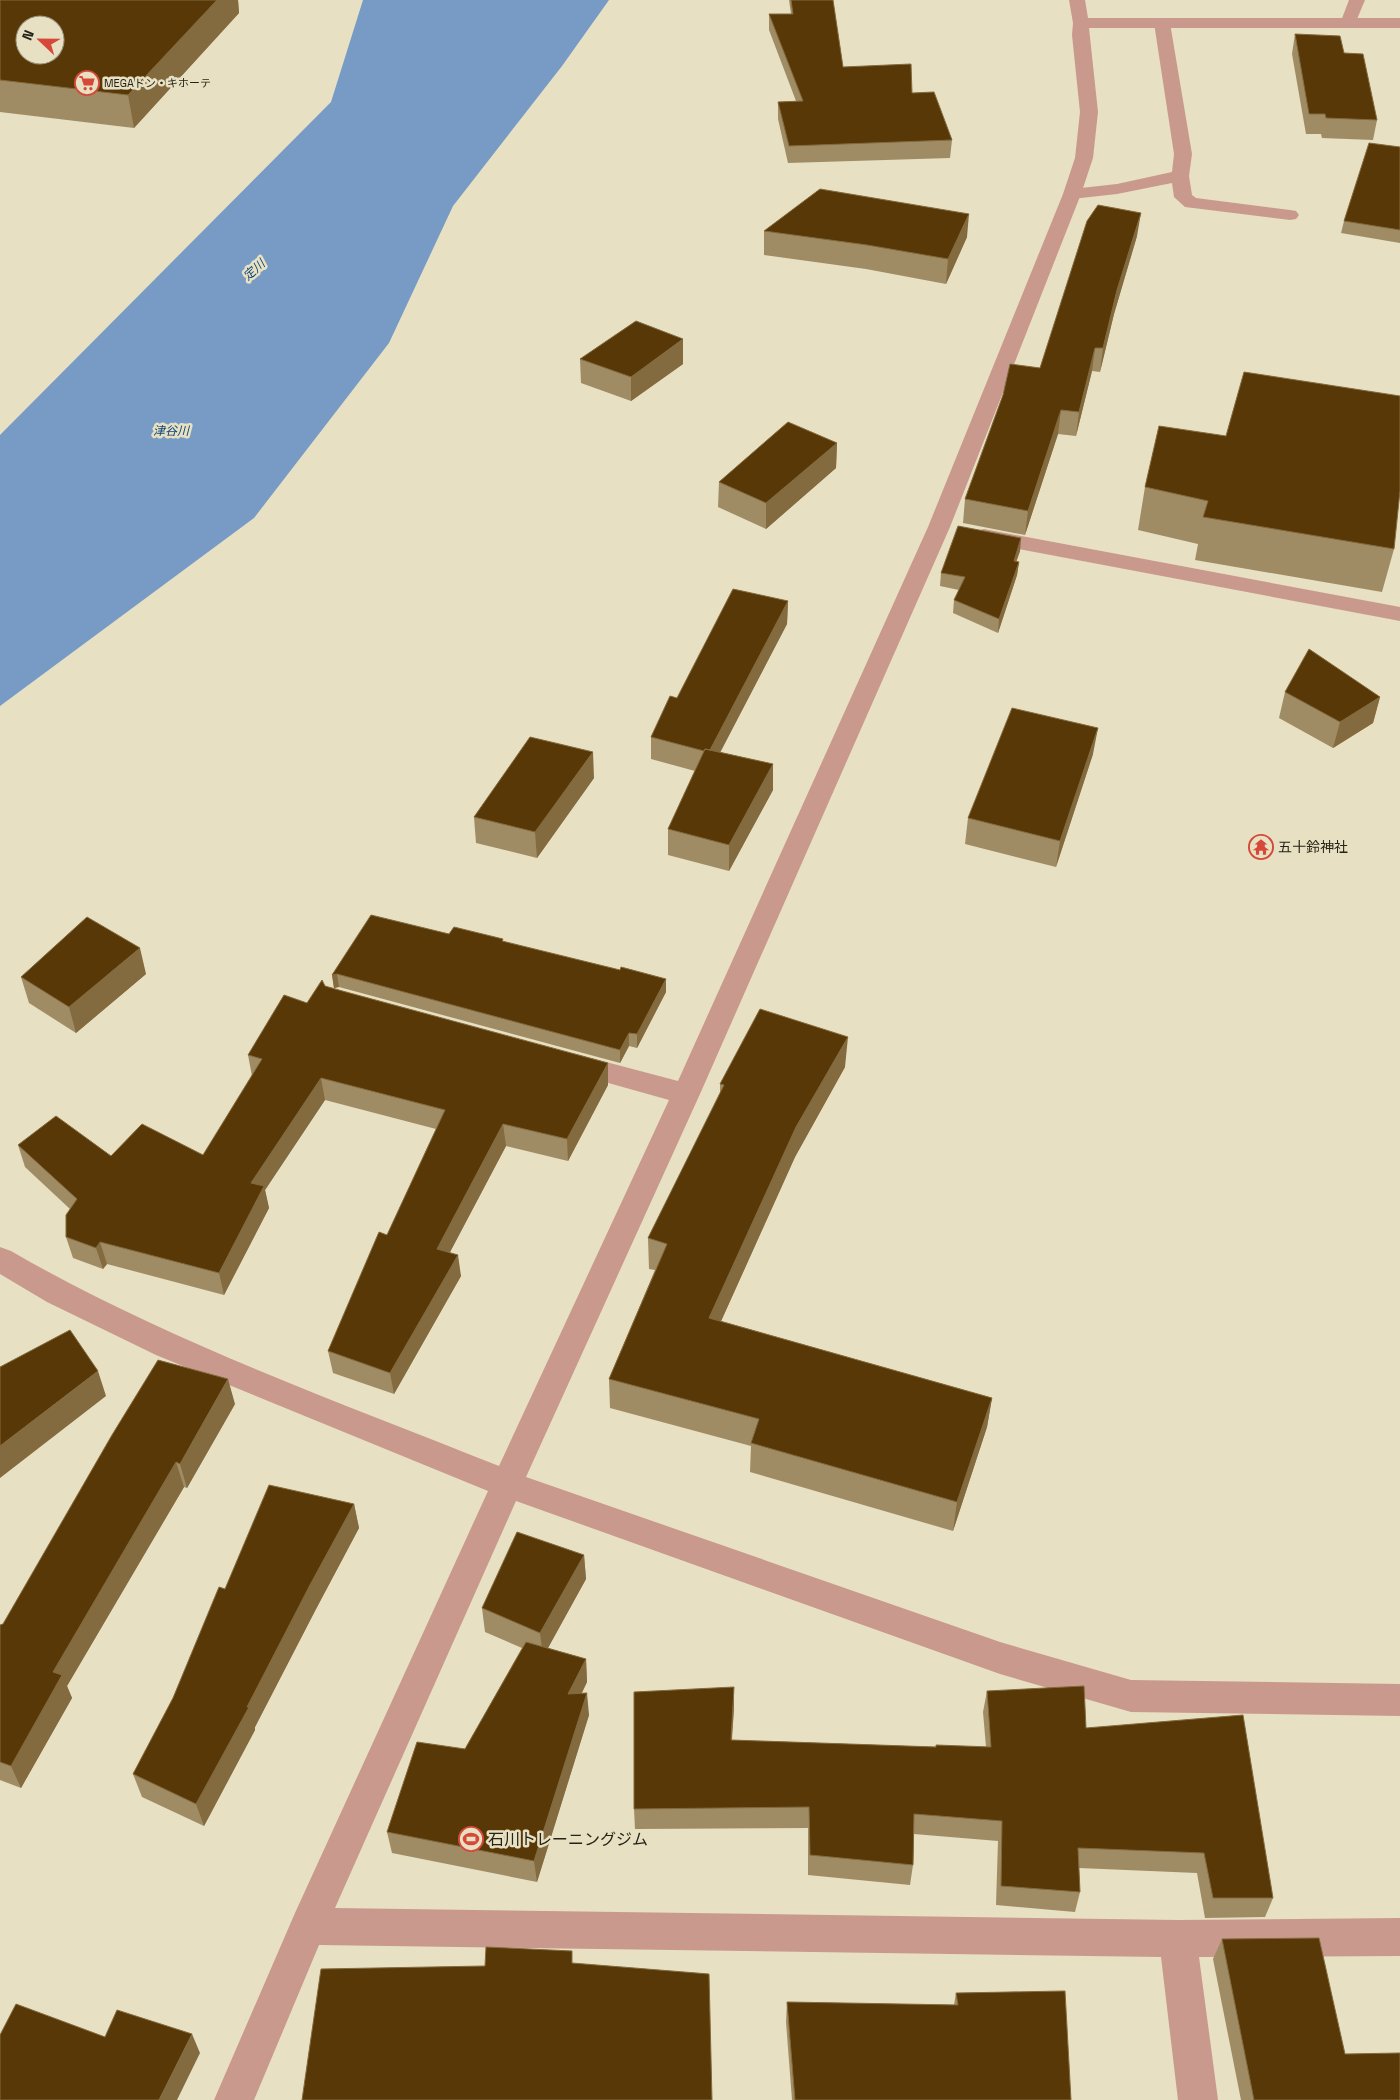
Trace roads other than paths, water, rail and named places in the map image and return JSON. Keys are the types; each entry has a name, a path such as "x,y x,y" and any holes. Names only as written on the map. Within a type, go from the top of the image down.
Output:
{"street":[{"path":"1349,22 1358,0"},
{"path":"234,2100 308,1926 507,1484 686,1094 955,530 1084,158 1089,112 1079,12 1162,22 1400,23"},
{"path":"1162,22 1183,154 1180,176 1183,197 1191,203 1290,216"},
{"path":"1072,194 1117,190 1180,176"},
{"path":"955,530 1400,614"},
{"path":"546,1055 686,1094"},
{"path":"0,1259 58,1293 160,1358 507,1484 1000,1658 1131,1696 1400,1700"},
{"path":"308,1926 1178,1939 1400,1936"},
{"path":"1178,1939 1198,2100"}],"water":[{"name":"津谷川","path":"363,0 609,0 562,66 453,206 389,343 254,518 0,706 0,435 331,102"}],"place":[{"name":"MEGAドン・キホーテ","path":"87,83"},
{"name":"五十鈴神社","path":"1261,847"},
{"name":"石川トレーニングジム","path":"471,1839"}],"water label":[{"name":"定川","path":"254,270"}]}
